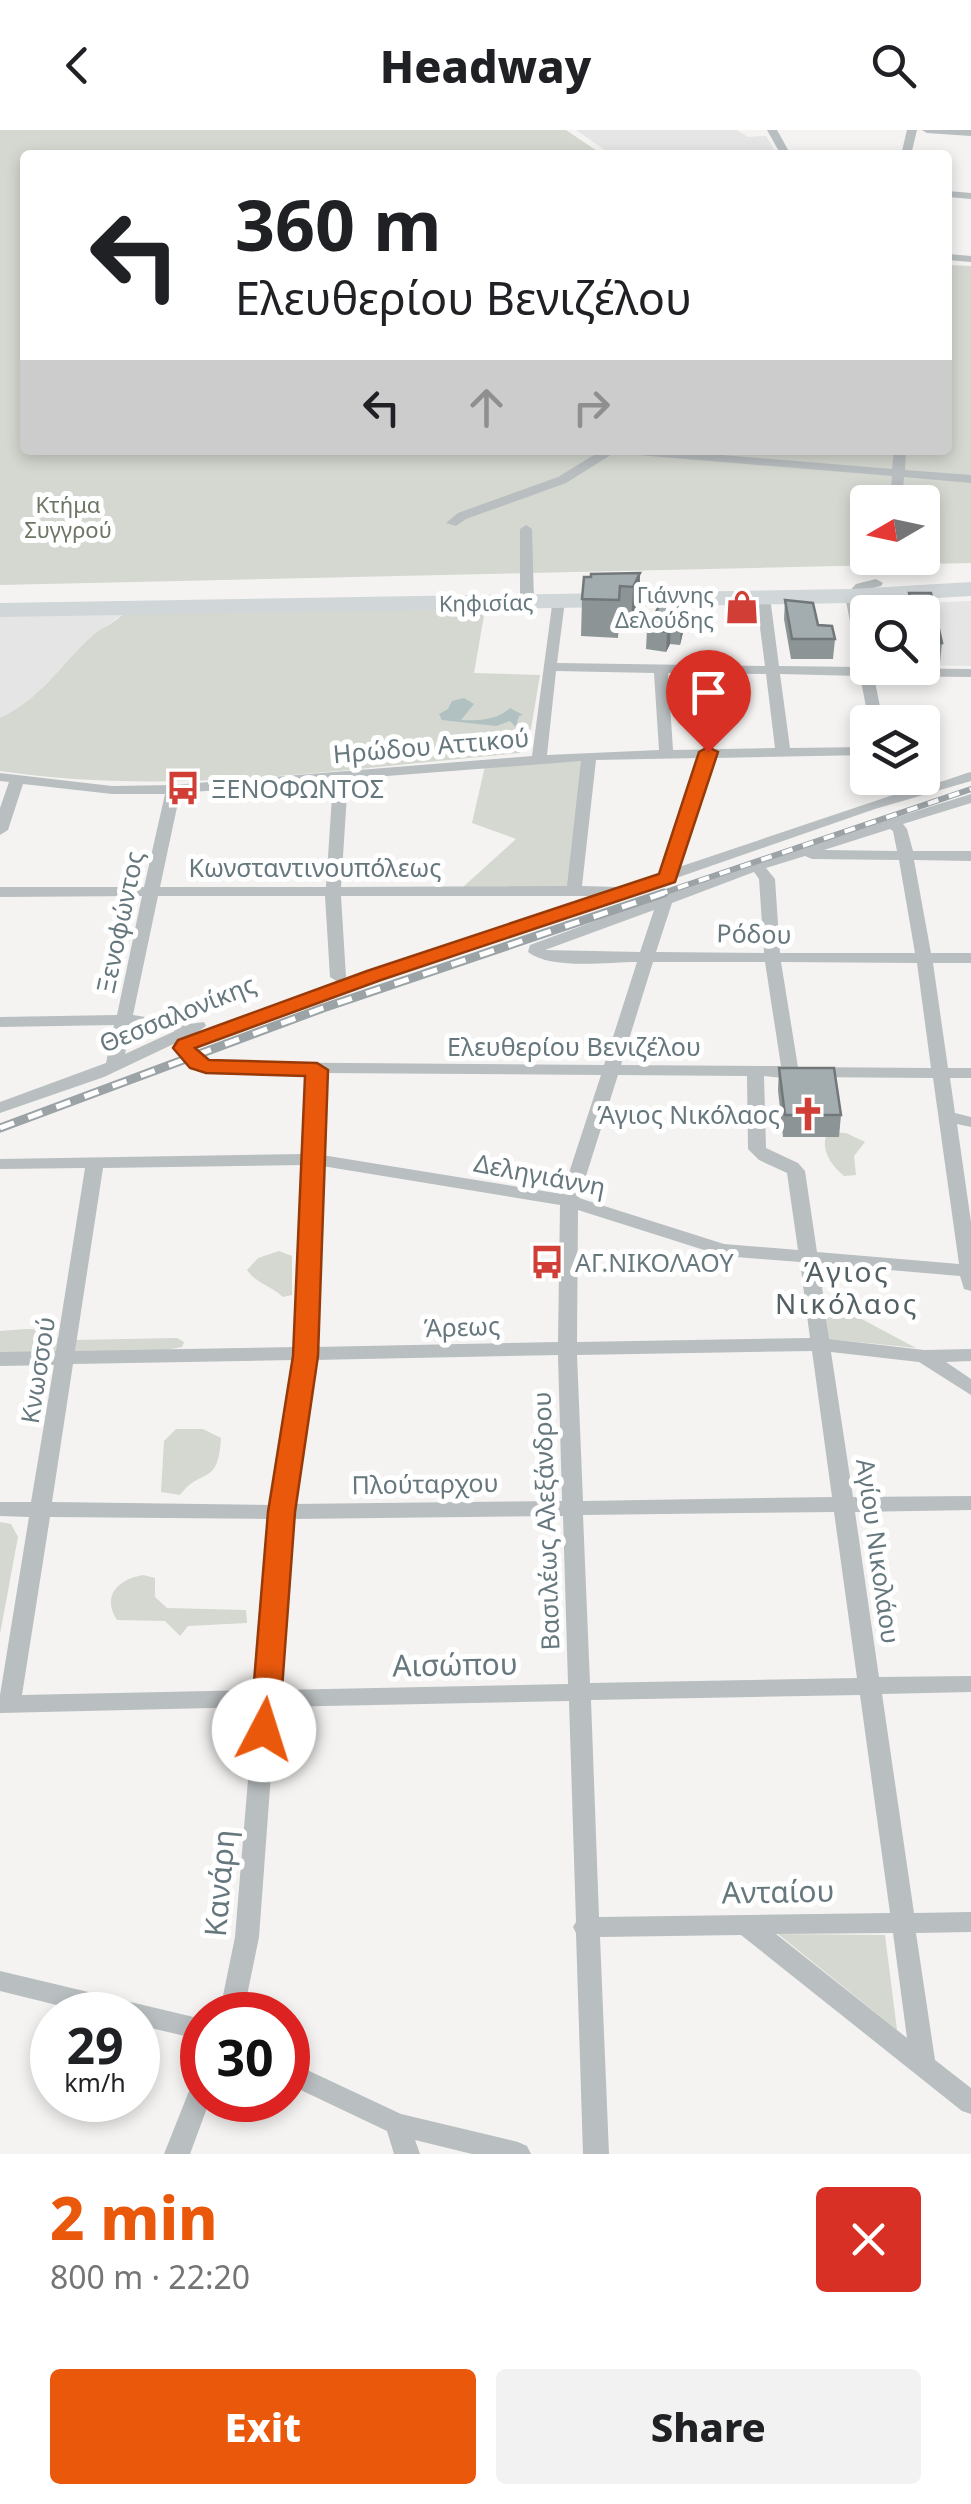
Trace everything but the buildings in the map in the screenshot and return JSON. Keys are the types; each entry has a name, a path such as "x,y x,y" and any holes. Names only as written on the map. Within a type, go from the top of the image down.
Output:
{"main road":[{"name":"Κηφισίας","path":"0,610 971,578"},
{"name":"Κηφισίας","path":"872,595 971,590"},
{"name":"Κηφισίας","path":"0,596 527,594 558,601 850,596"}],"street":[{"path":"927,130 971,134"},
{"path":"452,524 462,516 562,480 602,455"},
{"path":"676,455 971,479"},
{"path":"897,485 900,455"},
{"path":"526,529 527,594"},
{"path":"853,595 876,584"},
{"path":"764,597 783,752"},
{"path":"539,758 558,601"},
{"path":"550,667 850,671"},
{"path":"661,669 666,754"},
{"path":"940,672 971,673"},
{"name":"Ηρώδου Αττικού","path":"8,778 112,790 173,789 539,758 850,751"},
{"path":"668,878 708,752"},
{"path":"574,891 588,756"},
{"path":"338,977 333,892 341,775"},
{"path":"940,785 971,776"},
{"path":"0,830 8,778"},
{"name":"Ξενοφώντος","path":"114,1065 173,789"},
{"path":"374,976 906,795"},
{"path":"665,900 792,854 971,798"},
{"path":"891,823 900,829 924,957 971,1285"},
{"path":"792,854 971,856"},
{"path":"757,866 767,879 772,959 791,1074"},
{"name":"Κωνσταντινουπόλεως","path":"0,892 630,891"},
{"name":"Ρόδου","path":"665,900 542,944 536,952 549,957 971,958"},
{"name":"Βασιλέως Αλεξάνδρου","path":"596,2154 566,1348 569,1200 665,900"},
{"name":"Θεσσαλονίκης","path":"0,1108 114,1065 188,1030 338,977 353,972 374,976"},
{"name":"Ελευθερίου Βενιζέλου","path":"374,976 190,1041 184,1048 198,1064 317,1070 971,1073"},
{"path":"0,1022 174,1024 188,1030"},
{"name":"Κανάρη","path":"236,1992 247,1936 282,1512 305,1356 317,1070"},
{"name":"Αγίου Νικολάου","path":"756,1072 757,1149 764,1157 787,1162 796,1171 923,2062"},
{"path":"947,1117 971,1122"},
{"name":"Δεληγιάννη","path":"0,1164 312,1158 569,1200 723,1250 970,1271"},
{"name":"Κνωσσού","path":"5,1704 41,1508 95,1162"},
{"name":"Άρεως","path":"0,1359 822,1344 924,1356 971,1355"},
{"name":"Άρεως","path":"924,1356 971,1388"},
{"name":"Πλούταρχου","path":"0,1509 282,1512 971,1504"},
{"name":"Αισώπου","path":"5,1704 971,1684"},
{"name":"Ανταίου","path":"585,1927 971,1922"},
{"path":"746,1924 971,2103"},
{"path":"0,1981 180,2025"},
{"path":"310,2082 397,2124 505,2153"},
{"path":"177,2154 189,2122"},
{"path":"397,2124 406,2154"}],"shaded area":[{"path":"576,130 736,130 748,137 766,136 774,150 605,150"},
{"path":"971,601 971,666 940,665 940,602"},
{"path":"124,613 90,638 53,682 0,718 0,616"},
{"path":"464,698 474,704 461,720 494,717 510,708 523,715 516,727 510,721 496,726 442,720 439,714 452,701"}],"green space":[{"name":"Κτήμα Συγγρού","path":"0,130 566,130 596,150 20,150 20,455 952,455 952,265 971,266 971,563 940,564 940,485 850,485 850,566 0,585"},
{"path":"486,604 474,673 540,675 528,747 520,753 195,781 65,778 0,771 0,718 27,702 91,637 124,613"},
{"path":"585,758 573,887 463,887 516,839 472,823 485,766"},
{"path":"828,1132 846,1133 865,1142 854,1156 856,1175 844,1176 831,1161 825,1144"},
{"path":"279,1251 292,1256 292,1295 283,1297 247,1270 258,1258"},
{"path":"826,1300 916,1348 828,1339"},
{"path":"47,1330 51,1337 74,1340 177,1338 184,1342 182,1347 155,1352 0,1352 0,1331"},
{"path":"176,1429 203,1429 221,1438 213,1470 180,1495 161,1492 164,1441"},
{"path":"0,1522 11,1524 18,1537 0,1634"},
{"path":"143,1575 155,1578 155,1597 167,1608 246,1610 247,1623 188,1626 180,1636 165,1621 117,1620 111,1603 115,1590 127,1580"},
{"path":"778,1934 885,1935 897,2030"}],"railway":[{"path":"657,895 971,789"},
{"path":"0,1128 323,1008 664,893"}],"place":[{"name":"Γιάννης Δελούδης","path":"742,607"},
{"name":"ΞΕΝΟΦΩΝΤΟΣ","path":"183,788"},
{"name":"Άγιος Νικόλαος","path":"808,1114"},
{"name":"ΑΓ.ΝΙΚΟΛΑΟΥ","path":"547,1262"}],"district":[{"name":"Άγιος Νικόλαος","path":"847,1287"}],"route":[{"path":"264,1730 282,1512 305,1356 317,1070 206,1067 198,1064 184,1048 185,1044 668,878 708,752"}]}
